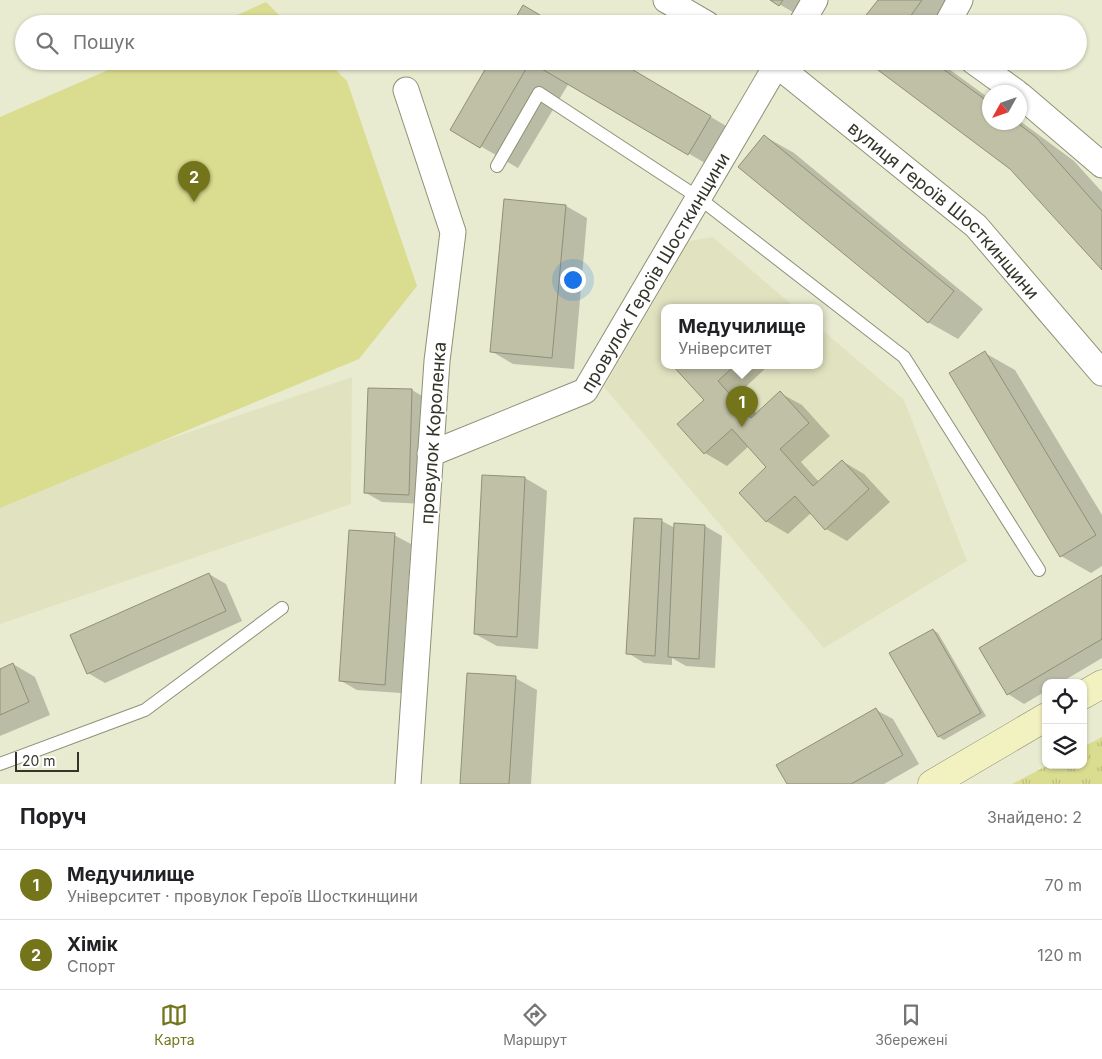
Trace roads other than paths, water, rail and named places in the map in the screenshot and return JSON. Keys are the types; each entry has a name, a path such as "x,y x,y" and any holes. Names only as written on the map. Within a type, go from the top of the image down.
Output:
{"main road":[{"path":"1087,693 1102,684"},
{"path":"932,784 1042,719"}],"street":[{"path":"666,0 692,15"},
{"path":"806,15 815,0"},
{"path":"952,15 960,0"},
{"name":"провулок Героїв Шосткинщини","path":"430,454 585,391 699,198 771,70"},
{"name":"вулиця Героїв Шосткинщини","path":"786,70 976,226 1102,373"},
{"path":"986,70 1007,85"},
{"name":"провулок Короленка","path":"406,90 453,232 437,361 408,784"},
{"path":"1027,101 1102,165"}],"lane":[{"path":"497,166 539,93 699,198 904,357 1040,570"},
{"path":"0,764 145,710 282,608"}],"place":[{"name":"Хімік","path":"194,202"},
{"name":"Медучилище","path":"742,427"}]}
